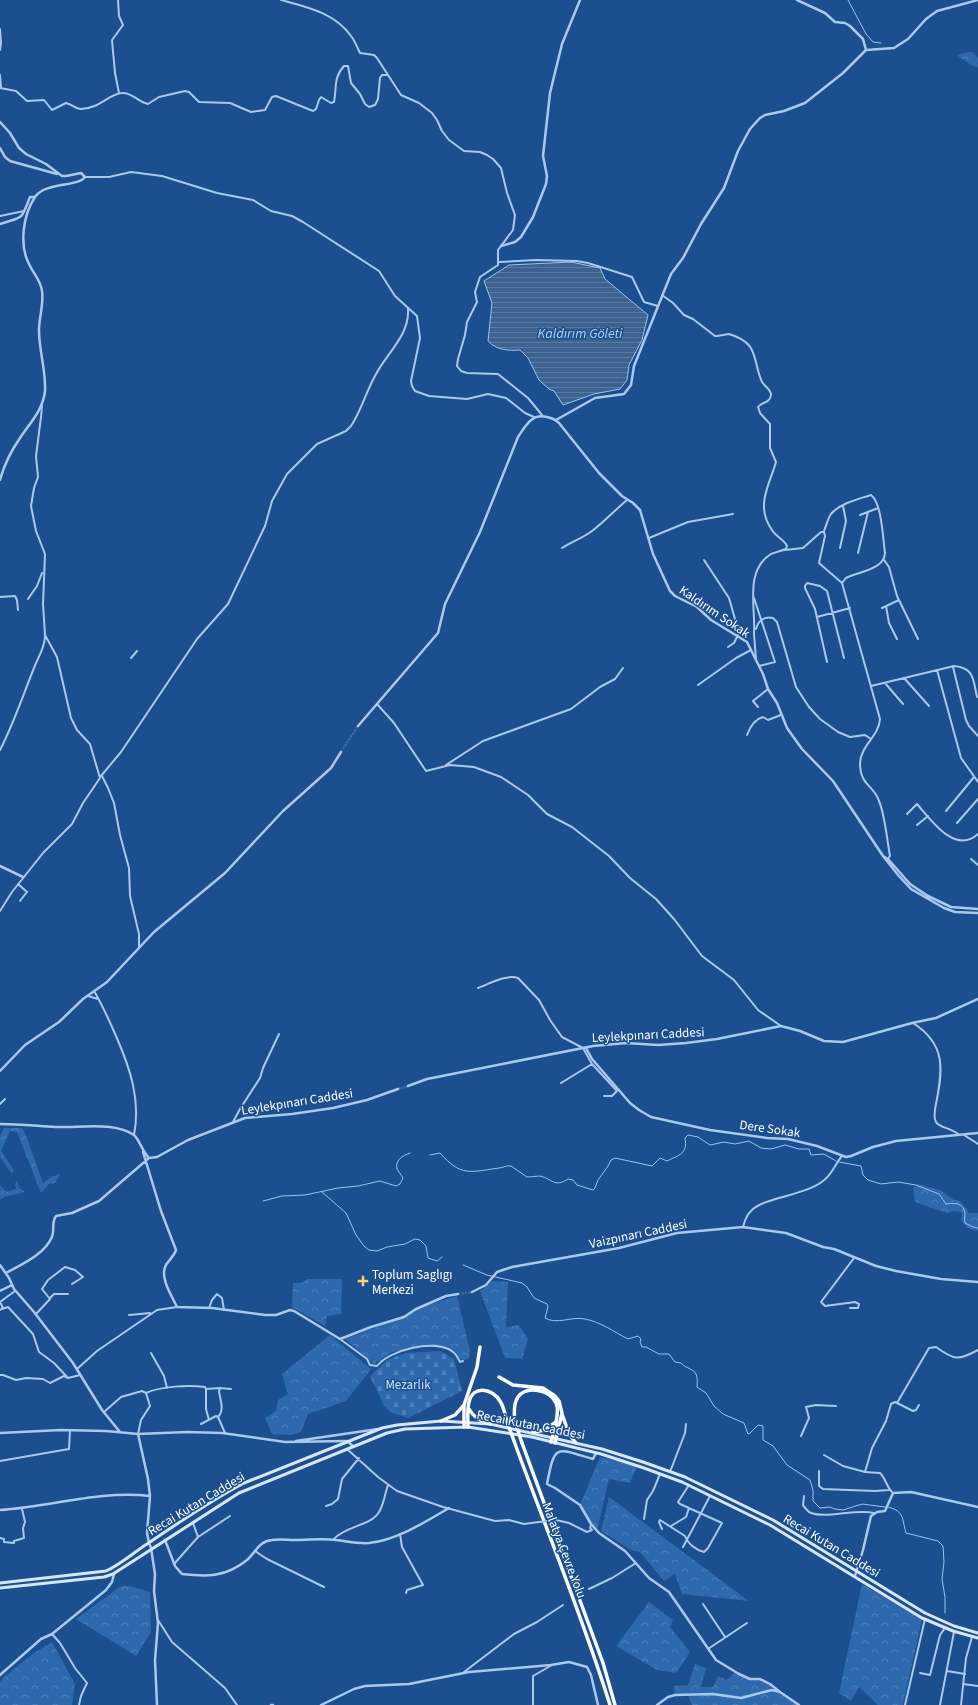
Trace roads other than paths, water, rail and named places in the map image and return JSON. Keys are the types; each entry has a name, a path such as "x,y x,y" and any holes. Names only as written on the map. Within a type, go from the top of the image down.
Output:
{"highway":[{"path":"441,1422 455,1415 464,1405 476,1372 480,1347"},
{"path":"499,1377 513,1385 543,1388 552,1393 559,1400 567,1430 576,1443"},
{"name":"Malatya Çevre Yolu","path":"468,1408 469,1400 477,1391 484,1390 492,1392 501,1402 514,1441 598,1666 610,1705"},
{"name":"Malatya Çevre Yolu","path":"556,1422 558,1409 556,1403 550,1396 537,1390 530,1390 518,1397 514,1405 514,1422 603,1663 615,1705"},
{"path":"464,1405 466,1427"},
{"path":"466,1422 468,1408"},
{"path":"468,1408 473,1416 490,1424"},
{"path":"554,1437 562,1413"},
{"path":"553,1442 556,1422"},
{"path":"533,1432 545,1430 556,1422"}],"main road":[{"name":"Recai Kutan Caddesi","path":"0,1583 106,1570 117,1566 149,1543 244,1483 382,1428 397,1425 466,1422 490,1424 533,1432 602,1449 685,1477 773,1520 925,1613 954,1626 978,1633"},
{"name":"Recai Kutan Caddesi","path":"0,1588 104,1577 114,1574 151,1548 245,1490 346,1448 387,1433 405,1430 466,1427 553,1442 596,1453 689,1485 770,1525 925,1619 954,1632 978,1638"}],"street":[{"path":"118,0 119,16 123,25 112,40 115,73 119,93"},
{"path":"282,0 315,10 336,20 353,38 360,53 375,56 403,97 419,103 434,115 442,131 454,144 467,152 480,152 487,155 501,168 507,193 515,215 513,230 498,252 499,262 494,269 480,277 475,292 477,302 467,319 458,359 458,366 461,371 466,373 498,374 528,398 542,415 556,420 595,398 620,396 630,387 634,366 645,334 671,274 683,258 700,224 724,188 738,151 753,125 765,114 788,110 805,103 843,74 866,50 894,48 908,39 926,19 937,12 978,0"},
{"path":"501,246 515,242 521,237 534,217 546,184 547,176 543,156 550,93 562,44 580,0"},
{"path":"798,0 825,12 835,22 845,23 850,26 863,39 866,50"},
{"path":"0,29 0,50"},
{"path":"0,75 1,88 16,91 27,101 44,100 52,110 66,103 80,109 97,106 119,93 126,93 148,104 159,96 187,91 201,103 230,103 256,112 266,108 272,97 276,96 313,111 316,109 321,97 331,103 334,102 337,75 344,66 349,68 351,83 369,108 377,101 380,78 383,75 388,75"},
{"path":"0,122 10,133 22,152 46,164 58,174"},
{"path":"0,148 5,157 10,161 66,176 81,173 85,177 109,177 131,172 143,173 169,178 217,193 253,200 271,211 296,218 372,266 382,275 395,296 417,316 420,330 420,342 411,382 415,391 429,396 467,400 492,395 508,399 526,414 534,417"},
{"path":"0,224 19,219 30,197 35,197 49,188 80,182 85,177"},
{"path":"0,750 12,725 45,644 43,604 44,554 34,527 31,506 38,476 36,456 45,379 40,348 39,329 43,297 39,281 26,259 23,248 26,225 35,197"},
{"path":"0,216 24,211"},
{"path":"499,262 550,260 588,263 632,277 644,302 658,306"},
{"path":"662,295 673,303 684,315 693,319 714,336 729,334 734,335 746,343 754,353 762,382 771,394 768,401 759,406 758,409 762,416 770,424 770,448 776,462 767,486 764,512 771,530 786,544 786,549 782,551"},
{"path":"0,911 23,877 43,853 72,824 83,803 100,777 120,752 197,640 228,604 265,526 272,501 287,474 317,444 346,431 351,426 374,377 391,352 408,322 408,309"},
{"path":"0,480 11,453 35,418 42,404"},
{"path":"358,726 376,703 438,633 445,604 480,532 515,443 526,425 534,417 542,415"},
{"name":"Kaldırım Sokak","path":"556,420 598,473 640,510 660,572 672,594 697,607 711,620 746,642 759,666 768,689 777,703 787,728 802,749 833,781 883,856 910,884 928,896 951,907 978,909"},
{"path":"842,583 846,578 880,564 884,559 886,553 878,508 872,495 843,506 830,515 824,532 825,536 819,563 842,583 880,719 878,730 862,753 861,770 863,778 880,801 890,856 888,860"},
{"path":"562,548 591,531 615,512 627,500"},
{"path":"840,548 846,521 843,506"},
{"path":"860,515 878,508"},
{"path":"858,553 868,512"},
{"path":"649,538 688,522 733,514"},
{"path":"759,666 776,662 752,589 762,564 772,554 803,548 821,532 824,532"},
{"path":"884,559 889,567 899,599 918,639"},
{"path":"704,560 729,598 735,616 738,636 734,643 728,647"},
{"path":"28,599 37,586 43,572"},
{"path":"827,662 815,609 805,588 807,583 820,586 826,590 844,658"},
{"path":"0,597 15,596 18,610"},
{"path":"754,598 756,660"},
{"path":"882,608 899,599"},
{"path":"886,606 889,623 897,639"},
{"path":"817,617 850,608"},
{"path":"754,634 758,623 761,620 771,618 777,622 796,687 809,707 820,720 845,735 853,737 865,735 871,740"},
{"path":"45,635 57,657 71,718 77,730 90,744 100,777 111,793 116,808 120,835 129,868 130,896 139,934 139,947"},
{"path":"698,684 736,658 751,650"},
{"path":"131,658 137,651"},
{"path":"871,686 952,666 961,667 970,672 977,697"},
{"path":"952,666 966,720 978,736"},
{"path":"376,703 394,724 426,771 445,765 484,741 571,709 600,687 615,679 624,668"},
{"path":"937,670 961,758 978,782"},
{"path":"904,678 929,706"},
{"path":"885,683 903,704"},
{"path":"758,708 754,701 768,689"},
{"path":"747,735 752,725 760,718 763,717 768,720 781,715"},
{"path":"0,1071 20,1049 59,1022 87,995 116,974 139,947 225,873 283,811 330,768 341,752"},
{"path":"445,765 474,767 501,777 533,798 547,814 561,820 609,856 630,878 656,899 674,919 702,956 734,980 758,1010 781,1026"},
{"path":"946,811 974,777"},
{"path":"957,823 978,799"},
{"path":"907,814 917,804 946,835 955,839 967,841 978,834"},
{"path":"917,825 928,816"},
{"path":"971,859 978,865"},
{"name":"Kaldırım Sokak","path":"888,860 911,889 938,905 950,911 978,913"},
{"path":"0,866 23,877"},
{"path":"18,884 27,892 20,901"},
{"path":"478,988 510,977 518,978 539,1000 550,1020 562,1037 585,1048 592,1064 618,1090 612,1096 604,1096"},
{"path":"94,991 118,1041 132,1079 136,1102 134,1135 143,1152 163,1218 176,1250 164,1271 164,1278 177,1307"},
{"path":"87,995 98,999"},
{"name":"Leylekpınarı Caddesi","path":"408,1086 427,1079 585,1048 618,1044 652,1046 692,1042 717,1039 781,1026 800,1031 824,1041 840,1042 940,1016 978,999"},
{"path":"912,1023 927,1034 938,1052 942,1072 935,1110 935,1120 938,1124 953,1129 960,1135"},
{"path":"233,1122 240,1108 260,1078 263,1068 279,1034"},
{"name":"Dere Sokak","path":"585,1048 592,1059 630,1103 639,1110 658,1119 710,1130 767,1138 788,1139 817,1146 842,1156"},
{"path":"562,1083 592,1064"},
{"name":"Leylekpınarı Caddesi","path":"149,1158 157,1157 188,1140 251,1116 287,1114 333,1108 367,1100 398,1089"},
{"path":"0,1104 5,1099"},
{"path":"0,1124 58,1127 107,1127 120,1129 134,1135"},
{"path":"743,1228 747,1215 753,1209 769,1202 794,1195 820,1183 832,1172 842,1156 851,1156 878,1145 896,1141 978,1133"},
{"path":"963,1135 978,1144"},
{"path":"6,1273 32,1259 44,1247 53,1235 53,1220 56,1216 72,1213 99,1201 149,1158 143,1152"},
{"name":"Vaizpınarı Caddesi","path":"472,1292 486,1285 497,1272 512,1267 599,1252 677,1233 743,1228 786,1233 823,1247 834,1249 854,1258 896,1271 941,1279 978,1282"},
{"path":"850,1308 858,1308 859,1304 855,1302 825,1306 821,1302 854,1258"},
{"path":"0,1265 15,1291 36,1314 77,1369 104,1412 118,1430 123,1433"},
{"path":"50,1299 42,1286 65,1267 75,1270 83,1277 72,1284"},
{"path":"0,1291 12,1285"},
{"path":"15,1291 0,1302 3,1308 1,1310 8,1308 33,1334 39,1352 54,1363 68,1378"},
{"path":"36,1314 54,1294 68,1294"},
{"path":"209,1308 212,1300 217,1294 222,1298 224,1310"},
{"path":"340,1339 370,1327 404,1317 416,1309 446,1296 458,1294"},
{"path":"77,1369 97,1351 151,1313 156,1310 177,1307 209,1308 265,1315 276,1315 290,1310 294,1311 340,1339 373,1366 376,1366 381,1360 391,1354 424,1346 453,1351 460,1362 462,1362"},
{"path":"129,1315 151,1313"},
{"path":"897,1403 929,1348 936,1347 951,1357 965,1358 978,1350"},
{"path":"151,1353 164,1376 167,1388"},
{"path":"0,1375 16,1380 26,1378 43,1379 50,1383 64,1376 68,1378 80,1374"},
{"path":"104,1412 121,1397 142,1391 146,1393 153,1390 167,1388 198,1386 205,1387 206,1389 231,1389"},
{"path":"201,1424 216,1416 218,1417 222,1412 220,1388"},
{"path":"206,1389 206,1409 209,1420"},
{"path":"146,1393 150,1406 141,1420 138,1434 148,1479 150,1496 147,1533 151,1548 157,1619 155,1660 158,1705"},
{"path":"865,1472 876,1440 886,1421 891,1404 893,1402 897,1403 913,1411 919,1406"},
{"path":"801,1436 809,1418 806,1407 816,1405 836,1406"},
{"path":"218,1417 225,1433"},
{"path":"670,1472 685,1433 686,1424"},
{"path":"285,1442 340,1436 382,1428"},
{"path":"0,1461 69,1449 70,1430"},
{"path":"0,1433 70,1430 138,1434 187,1432 225,1433 285,1442 347,1442 353,1446"},
{"path":"346,1448 388,1485 409,1496 495,1521 510,1520 524,1524 556,1520 569,1523 587,1532 592,1530 590,1528 591,1524"},
{"path":"596,1453 593,1459 565,1451 559,1451 552,1458 547,1484 580,1505 591,1524 608,1541 625,1551 649,1578 662,1586 674,1598 716,1660 739,1674 750,1678 760,1679 770,1684 799,1705"},
{"path":"824,1455 839,1465 865,1472 880,1473 889,1490 893,1493 911,1492 978,1507"},
{"path":"326,1506 332,1504 338,1499 342,1479 359,1458"},
{"path":"819,1470 819,1486 824,1489 875,1491 889,1490"},
{"path":"644,1519 647,1500 653,1491 660,1474"},
{"path":"334,1540 338,1534 362,1524 379,1513 388,1485"},
{"path":"662,1529 659,1522 660,1520 685,1536 687,1541 698,1551 704,1552 722,1526 722,1523 678,1502 689,1485"},
{"path":"804,1496 803,1505 809,1512 824,1514 874,1513 886,1509 893,1493"},
{"path":"0,1510 22,1509 110,1494 150,1496"},
{"path":"682,1548 701,1514 704,1504 710,1496"},
{"path":"164,1540 174,1564 182,1574 215,1576 232,1570 247,1560 260,1544 271,1540 334,1540 370,1543 400,1533 449,1508"},
{"path":"671,1526 686,1517 689,1508"},
{"path":"0,1538 4,1539 4,1542 10,1543 24,1538 22,1528 25,1522 22,1509"},
{"path":"855,1576 863,1550 869,1519 874,1513"},
{"path":"174,1564 198,1537 230,1516"},
{"path":"192,1522 198,1537"},
{"path":"400,1533 402,1547 423,1585 407,1590 406,1593"},
{"path":"255,1551 267,1559 324,1587"},
{"path":"589,1589 612,1578 636,1563"},
{"path":"0,1675 41,1640 52,1634 106,1590 112,1582 114,1574"},
{"path":"704,1604 725,1637"},
{"path":"464,1672 514,1634 537,1622 563,1605"},
{"path":"157,1619 172,1642 218,1681 237,1705"},
{"path":"905,1705 925,1619"},
{"path":"708,1649 747,1623"},
{"path":"920,1673 930,1675 940,1636 945,1628"},
{"path":"940,1705 954,1632"},
{"path":"52,1634 60,1643 75,1668 87,1683 79,1705"},
{"path":"961,1705 964,1674 972,1636"},
{"path":"321,1705 354,1689 365,1686 409,1684 464,1672 569,1662 587,1667 598,1705"},
{"path":"533,1705 532,1676 554,1664"},
{"path":"947,1671 964,1674"},
{"path":"963,1684 978,1686"},
{"path":"657,1705 668,1697 675,1695 713,1694 741,1698 766,1691 780,1692"}],"water":[{"name":"Kaldırım Göleti","path":"571,262 600,268 605,279 648,315 642,340 629,365 627,380 620,389 594,394 563,405 554,391 549,389 539,380 528,358 520,350 503,349 491,344 488,341 492,303 484,281 509,265"}],"waterway":[{"path":"848,0 866,34 873,42 881,43"},
{"path":"430,1155 440,1153 454,1166 466,1171 480,1171 511,1166 527,1177 540,1176 556,1183 560,1183 568,1179 573,1180 577,1185 593,1190 611,1160 615,1158 652,1166 660,1158 667,1161 682,1153 685,1148 685,1138 688,1135 698,1137 710,1145 724,1142 735,1144 749,1141 761,1148 771,1149 785,1145 799,1149 809,1149 811,1155 824,1154 836,1161"},
{"path":"263,1201 282,1196 305,1195 380,1181 396,1186 400,1184 403,1178 397,1169 397,1163 402,1157 410,1153"},
{"path":"839,1162 861,1166 863,1175 868,1180 881,1184 898,1182 916,1185 939,1194 946,1204 960,1205 964,1209 965,1223 978,1228"},
{"path":"322,1192 346,1213 356,1235 369,1250 377,1251 387,1247 405,1244 415,1239 420,1240 426,1246 428,1258 437,1261 442,1257"},
{"path":"463,1265 487,1275 522,1283 527,1287 534,1298 547,1304 548,1307 545,1318 554,1321 580,1318 591,1320 628,1339 638,1336 641,1339 640,1342 642,1347 646,1347 659,1354 669,1354 675,1362 681,1363 695,1372 697,1377 697,1387 706,1393 714,1406 723,1414 744,1423 748,1434 758,1425 763,1426 763,1440 773,1446 787,1465 810,1480 813,1490 813,1501 820,1508 830,1507 843,1510 862,1504 885,1507"},
{"path":"888,1507 900,1514 906,1533 938,1541 943,1546 944,1562 942,1579 945,1597 945,1613"}],"tunnel":[{"path":"341,752 358,726"},
{"path":"398,1089 408,1086"},
{"path":"458,1294 472,1292"}],"place":[{"name":"Toplum Saglıgı Merkezi","path":"363,1281"}],"park label":[{"name":"Mezarlık","path":"408,1384"}]}
